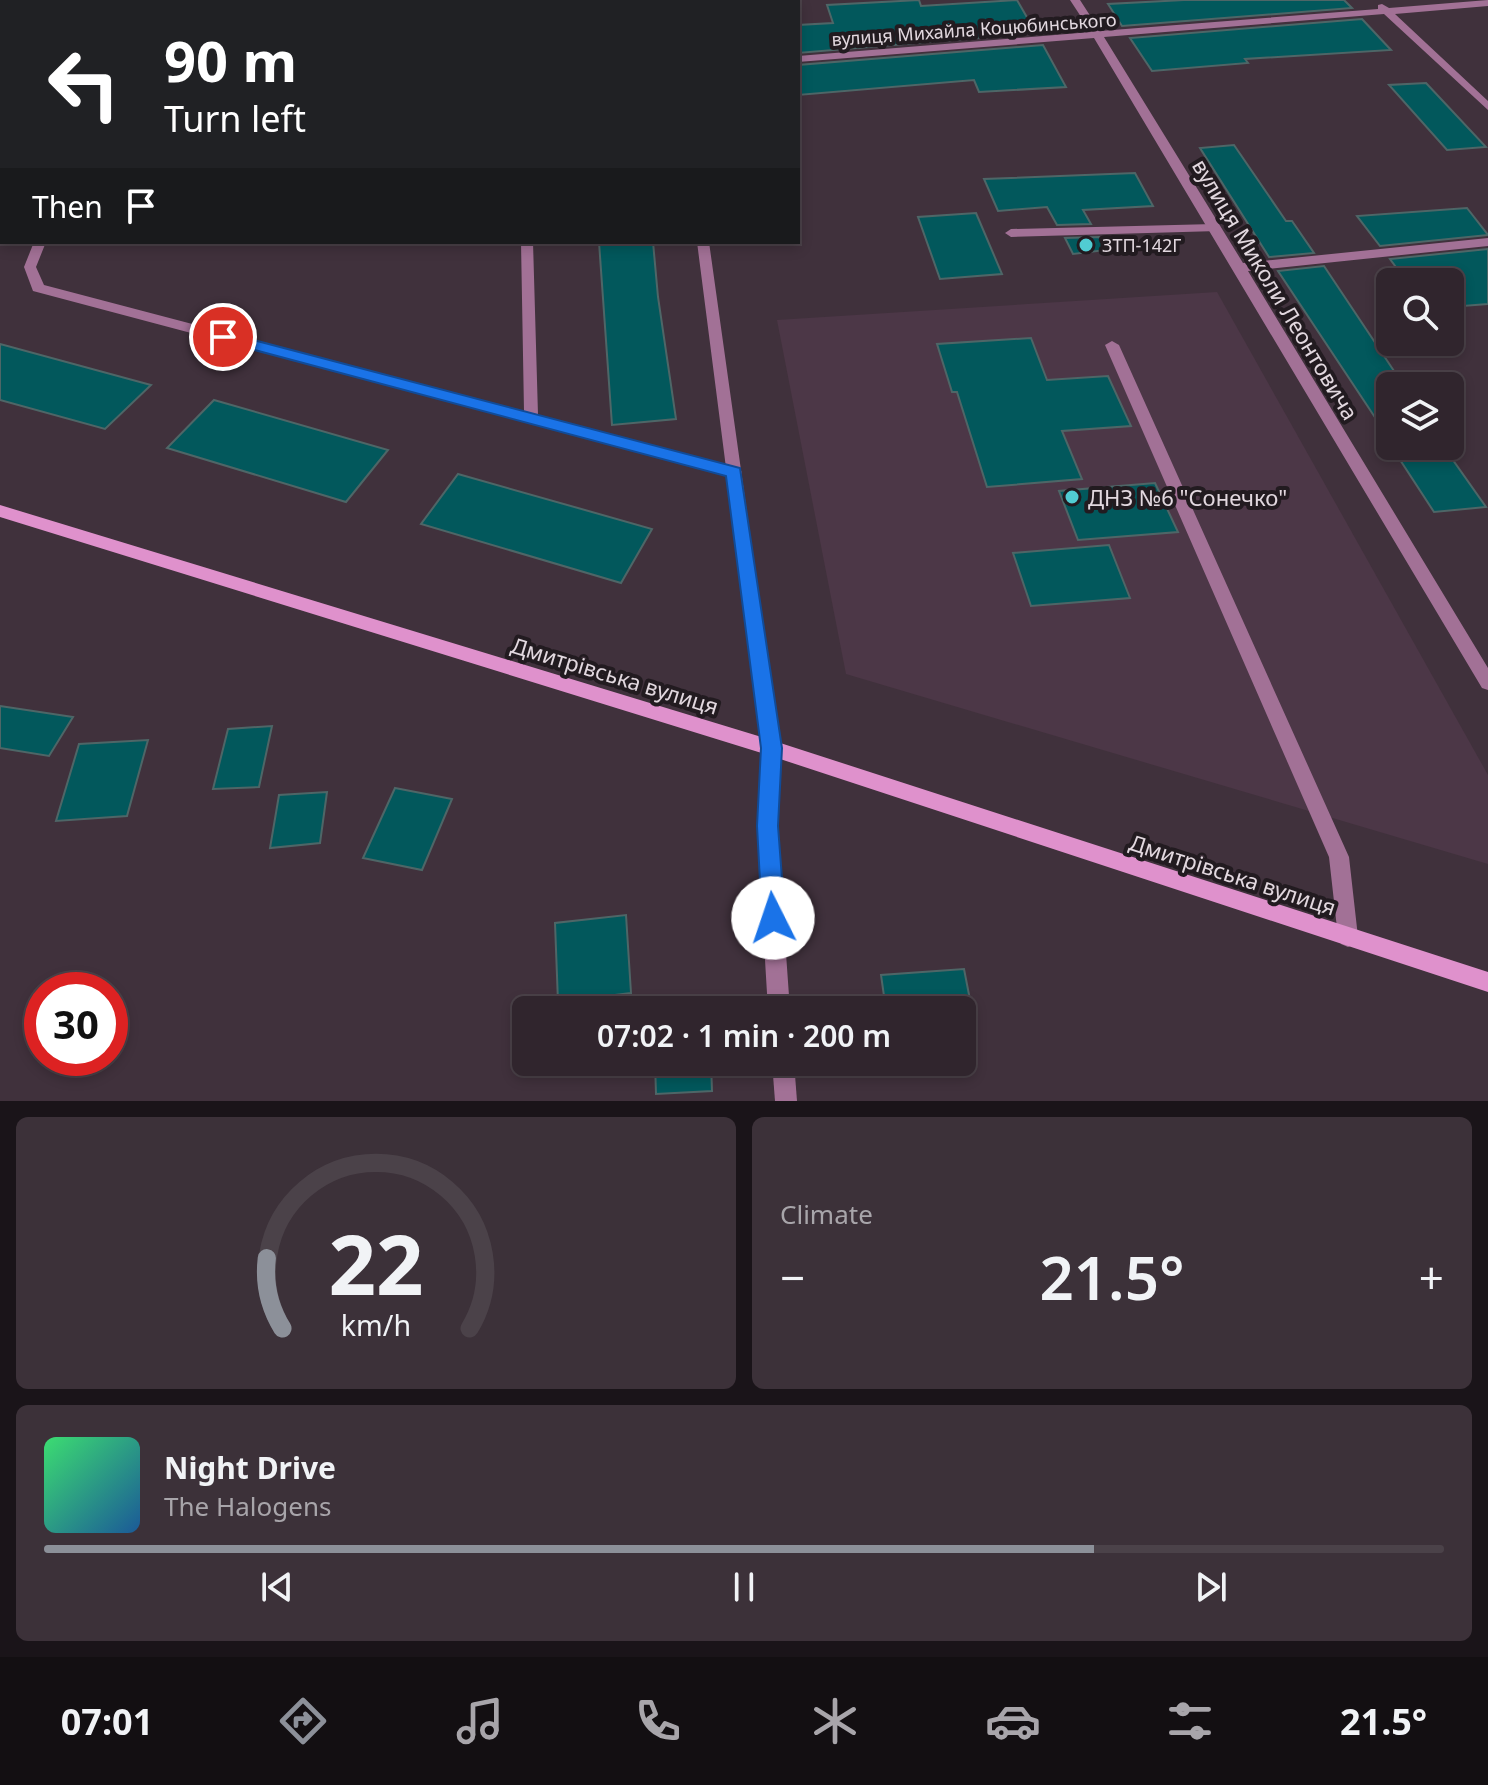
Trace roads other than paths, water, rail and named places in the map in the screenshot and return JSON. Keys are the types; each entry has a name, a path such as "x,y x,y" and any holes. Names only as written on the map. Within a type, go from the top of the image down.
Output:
{"main road":[{"name":"Дмитрівська вулиця","path":"0,511 771,748 1488,982"}],"street":[{"name":"вулиця Миколи Леонтовича","path":"1075,0 1133,90 1488,683"},
{"path":"1375,0 1486,103"},
{"name":"вулиця Михайла Коцюбинського","path":"800,59 1488,3"},
{"path":"1011,233 1214,228"},
{"path":"1237,268 1488,242"},
{"path":"39,244 30,267 38,288 734,472"},
{"path":"527,244 531,419"},
{"path":"703,244 771,748 767,826 778,996"},
{"path":"1112,345 1339,857 1348,937"},
{"path":"784,1076 786,1101"}],"place":[{"name":"ЗТП-142Г","path":"1086,245"},
{"name":"ДНЗ №6 \"Сонечко\"","path":"1072,497"}]}
